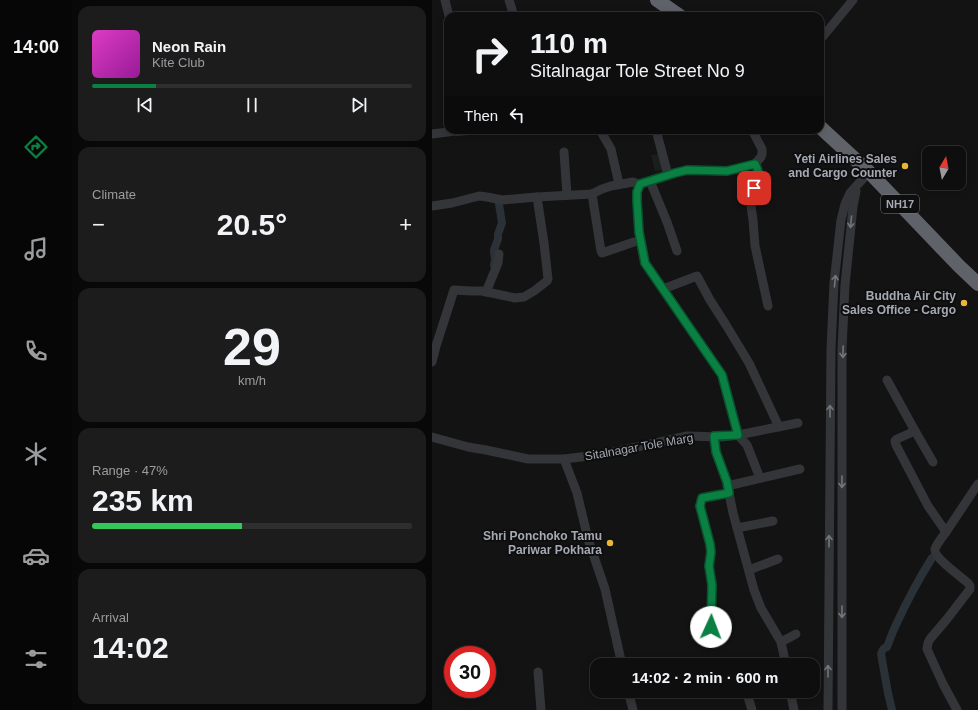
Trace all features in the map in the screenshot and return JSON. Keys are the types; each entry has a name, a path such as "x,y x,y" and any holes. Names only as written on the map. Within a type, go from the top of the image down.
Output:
{"highway":[{"path":"657,0 674,12"},
{"name":"NH17","path":"824,130 869,172 978,284"}],"street":[{"path":"445,0 448,12"},
{"path":"509,0 513,12"},
{"path":"824,35 853,0"},
{"path":"432,134 444,132"},
{"path":"602,134 611,149 619,184"},
{"path":"657,134 668,175"},
{"path":"432,206 480,196 487,196 502,200 592,194 602,189 619,184 633,182 640,184 687,170 727,171 755,164 761,157 762,149 754,134"},
{"path":"564,152 566,195"},
{"path":"755,164 759,174 750,199 755,246 768,306"},
{"path":"828,710 831,348 834,283 845,204 850,193 869,172"},
{"path":"650,181 677,251"},
{"path":"640,184 637,192 637,201 639,232 645,263 722,375 738,435 747,445 760,478"},
{"path":"842,710 842,349 845,285 852,207 858,184"},
{"path":"592,194 601,252 602,253 634,242"},
{"path":"432,362 454,290 479,290 520,298 534,291 547,281 544,243 537,197"},
{"path":"486,292 496,268 499,254"},
{"path":"663,289 697,276 749,363 780,427"},
{"path":"887,380 933,462"},
{"name":"Sitalnagar Tole Marg","path":"432,437 468,447 528,460 564,459 605,454 687,436 738,435 798,423"},
{"path":"915,431 897,439 895,441 896,445 928,506 946,532"},
{"path":"714,436 716,452 728,490 754,590 781,642 784,658"},
{"path":"564,459 576,493 588,539 605,589 620,658"},
{"path":"710,641 712,585 709,566 711,552 700,506 702,498 760,478 800,469"},
{"path":"957,710 927,649 930,639 970,589 974,587 939,558 935,553 935,549 978,484"},
{"path":"737,528 773,521"},
{"path":"749,570 778,559"},
{"path":"781,642 796,634"},
{"path":"538,672 541,710"},
{"path":"629,698 632,710"},
{"path":"748,698 752,710"},
{"path":"791,698 794,710"}],"shaded area":[{"path":"660,154 664,170 655,171 651,155"}],"waterway":[{"path":"494,265 494,250 502,223 499,204"},
{"path":"892,710 881,654 883,649 887,647 908,600 932,558"}],"place":[{"name":"Yeti Airlines Sales and Cargo Counter","path":"905,166"},
{"name":"Buddha Air City Sales Office - Cargo","path":"964,303"},
{"name":"Shri Ponchoko Tamu Pariwar Pokhara","path":"610,543"}],"route":[{"path":"711,627 712,585 709,566 711,552 700,506 702,498 729,493 727,482 716,452 714,436 738,435 722,375 645,263 639,232 637,196 640,184 675,173 687,170 727,171 755,164 758,168 759,174 754,188"}]}
